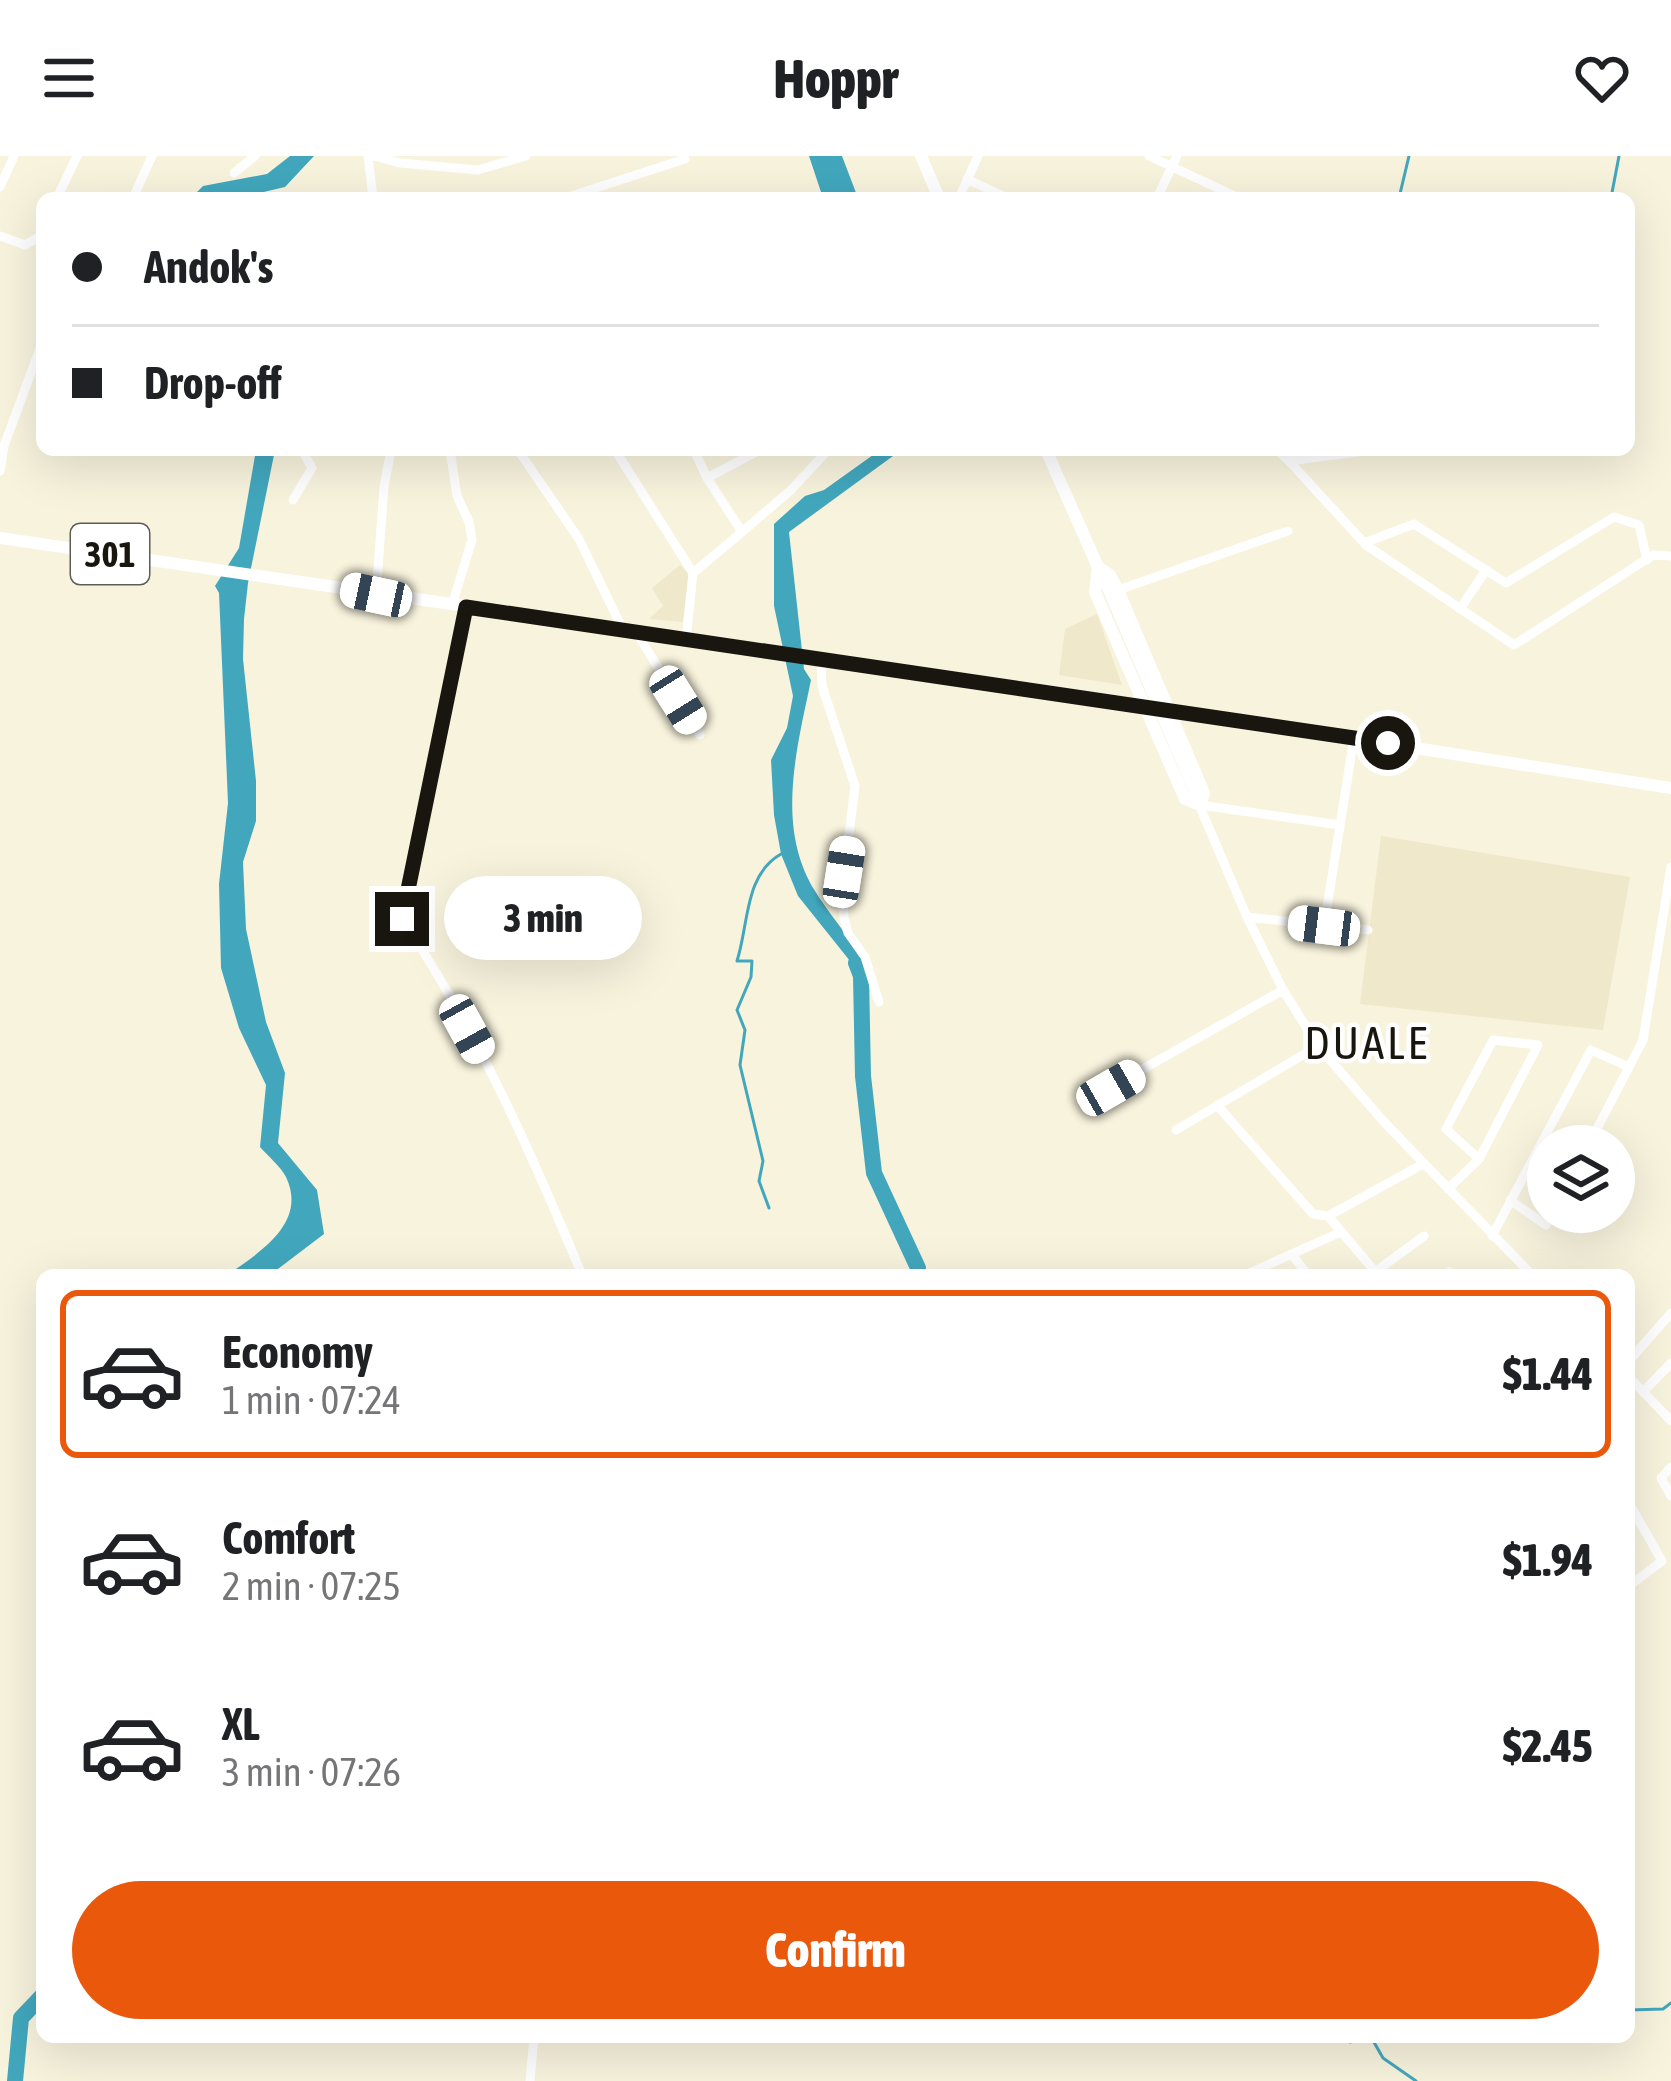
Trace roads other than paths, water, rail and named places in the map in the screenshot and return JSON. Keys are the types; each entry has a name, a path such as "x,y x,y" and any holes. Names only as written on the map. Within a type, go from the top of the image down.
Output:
{"main road":[{"path":"921,156 936,192"},
{"path":"1049,456 1098,567 1095,592 1145,708 1185,799 1198,801 1204,793 1171,711 1114,593 1110,575 1098,567"},
{"name":"301","path":"0,538 1671,788"}],"street":[{"path":"0,187 14,156"},
{"path":"60,192 77,156"},
{"path":"136,192 152,156"},
{"path":"234,172 255,156"},
{"path":"373,192 371,156 478,170 526,156"},
{"path":"962,192 978,156"},
{"path":"1149,156 1174,161 1228,192"},
{"path":"584,192 685,159"},
{"path":"1160,192 1174,161"},
{"path":"967,179 994,192"},
{"path":"0,236 26,245 36,239"},
{"path":"0,471 4,446 36,359"},
{"path":"293,500 312,468 305,456"},
{"path":"376,595 390,456"},
{"path":"451,456 472,540 402,919 523,1134 579,1269"},
{"path":"522,456 700,735"},
{"path":"619,456 693,573 686,640"},
{"path":"697,456 742,532"},
{"path":"706,478 748,456"},
{"path":"693,573 791,490 822,456"},
{"path":"1283,456 1364,543 1514,645 1653,555 1671,556"},
{"path":"1288,461 1326,456"},
{"path":"1364,543 1414,524 1506,583 1614,517 1639,525 1647,560"},
{"path":"1288,531 1114,593 1247,917 1283,990 1318,1046 1423,1164 1526,1269"},
{"path":"1460,609 1486,570"},
{"path":"814,657 855,786 842,891 844,919 865,956 879,1002"},
{"path":"1324,926 1354,738"},
{"path":"1198,801 1340,825"},
{"path":"1599,1125 1643,1040 1671,867"},
{"path":"1247,917 1368,930"},
{"path":"1111,1088 1283,990"},
{"path":"1448,1189 1479,1159 1538,1045 1493,1040 1446,1129 1479,1159"},
{"path":"1176,1130 1318,1046"},
{"path":"1492,1236 1591,1050 1629,1067"},
{"path":"1217,1106 1313,1214 1328,1216 1423,1164"},
{"path":"1510,1200 1527,1212"},
{"path":"1328,1216 1371,1269"},
{"path":"1263,1269 1340,1232"},
{"path":"1381,1269 1424,1236"},
{"path":"1292,1255 1303,1269"},
{"path":"1635,1354 1671,1313"},
{"path":"1643,1392 1671,1363"},
{"path":"1635,1383 1671,1421"},
{"path":"1671,1467 1661,1478 1671,1496"},
{"path":"1635,1513 1662,1561 1635,1581"},
{"path":"530,2081 533,2043"}],"water":[{"path":"290,156 314,156 285,187 264,192 197,192 203,186 267,174"},
{"path":"809,156 842,156 856,192 821,192"},
{"path":"255,456 274,456 244,619 243,659 256,781 256,821 243,862 246,929 266,1022 285,1073 278,1143 317,1190 324,1234 278,1269 236,1269 277,1235 291,1209 284,1173 260,1147 266,1085 239,1028 221,968 219,884 228,803 215,586 239,548"},
{"path":"872,456 893,456 789,532 804,669 811,680 793,787 796,841 815,891 852,944 869,979 856,979 850,961 798,896 781,854 774,815 771,760 787,728 793,696 774,606 774,524 805,496 824,490"}],"waterway":[{"path":"1400,192 1409,156"},
{"path":"1612,192 1619,156"},
{"path":"769,1208 759,1181 763,1161 740,1065 745,1030 737,1010 751,977 752,961 737,961 754,887 781,854"},
{"path":"856,963 861,976 863,1076 874,1173 918,1268"},
{"path":"15,2081 21,2018 36,2002"},
{"path":"1635,2010 1663,2009 1671,2003"},
{"path":"1374,2043 1383,2058 1416,2081"}],"district":[{"name":"DUALE","path":"1367,1043"}]}
